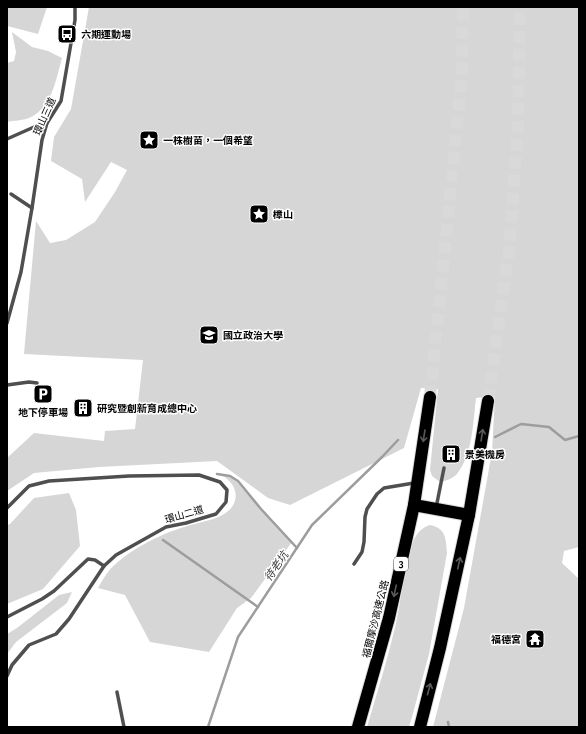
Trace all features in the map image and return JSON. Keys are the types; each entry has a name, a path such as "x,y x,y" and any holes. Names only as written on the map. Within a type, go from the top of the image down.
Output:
{"highway":[{"name":"福爾摩沙高速公路","path":"358,727 389,618 414,505 430,397"},
{"path":"420,727 440,648 469,515 488,401"},
{"path":"414,505 469,515"}],"lane":[{"name":"環山三道","path":"32,208 41,146 47,123 61,101 75,20 75,7"},
{"path":"7,139 47,123"},
{"path":"7,323 21,272 32,208 11,194"},
{"path":"7,385 29,382 37,383"},
{"path":"436,509 444,468"},
{"name":"環山二道","path":"7,508 29,486 49,481 129,476 199,474 220,482 227,490 226,502 216,514 166,527 116,555 104,566 69,619 56,634 29,645 12,665 7,676"},
{"path":"354,564 362,552 367,509 377,494 384,488 417,483"},
{"path":"7,617 54,591 88,559 95,560 104,566"},
{"path":"117,692 124,727"}],"shaded area":[{"path":"7,7 47,7 38,34 7,26"},
{"name":"國立政治大學","path":"89,7 579,7 579,547 564,551 562,563 579,579 579,727 433,727 464,608 492,452 495,396 476,398 473,427 466,457 457,474 442,482 432,476 430,470 438,389 421,388 404,448 290,505 268,498 217,461 99,467 34,473 7,491 7,458 34,433 104,441 105,431 135,429 143,360 24,354 36,221 50,243 66,240 95,222 115,192 127,170 111,162 85,202 82,179 51,161 54,137 71,109"},
{"path":"12,32 32,47 48,51 62,58 52,92 43,107 29,118 7,122 7,63 14,61 16,52"},
{"path":"221,475 232,478 237,482 259,508 292,542 251,598 237,608 209,652 150,642 125,595 98,588 115,565 132,551 164,534 212,519 227,512 232,507 236,497 230,482"},
{"path":"69,493 76,510 80,546 43,589 7,604 7,525 10,524 34,498"},
{"path":"430,525 435,526 442,531 447,553 429,654 409,727 367,727 393,636 405,571 413,542 424,527"},
{"path":"72,592 67,603 16,642 7,654 7,634 17,628 59,595"}],"waterway":[{"name":"待老坑","path":"495,437 521,424 549,427 565,440 579,436"},
{"name":"待老坑","path":"208,727 238,637 312,525 398,440"},
{"path":"217,474 230,476 238,481 261,509 297,548"},
{"path":"163,540 258,607"},
{"path":"448,722 449,727"}],"tunnel":[{"path":"430,397 462,76 463,7"},
{"path":"488,401 510,241 518,125 520,7"}],"place":[{"name":"六期運動場","path":"67,34"},
{"name":"一株樹苗，一個希望","path":"149,140"},
{"name":"樟山","path":"259,214"},
{"name":"國立政治大學","path":"209,335"},
{"name":"地下停車場","path":"43,394"},
{"name":"研究暨創新育成總中心","path":"83,408"},
{"name":"景美機房","path":"451,454"},
{"name":"福德宮","path":"535,639"}]}
